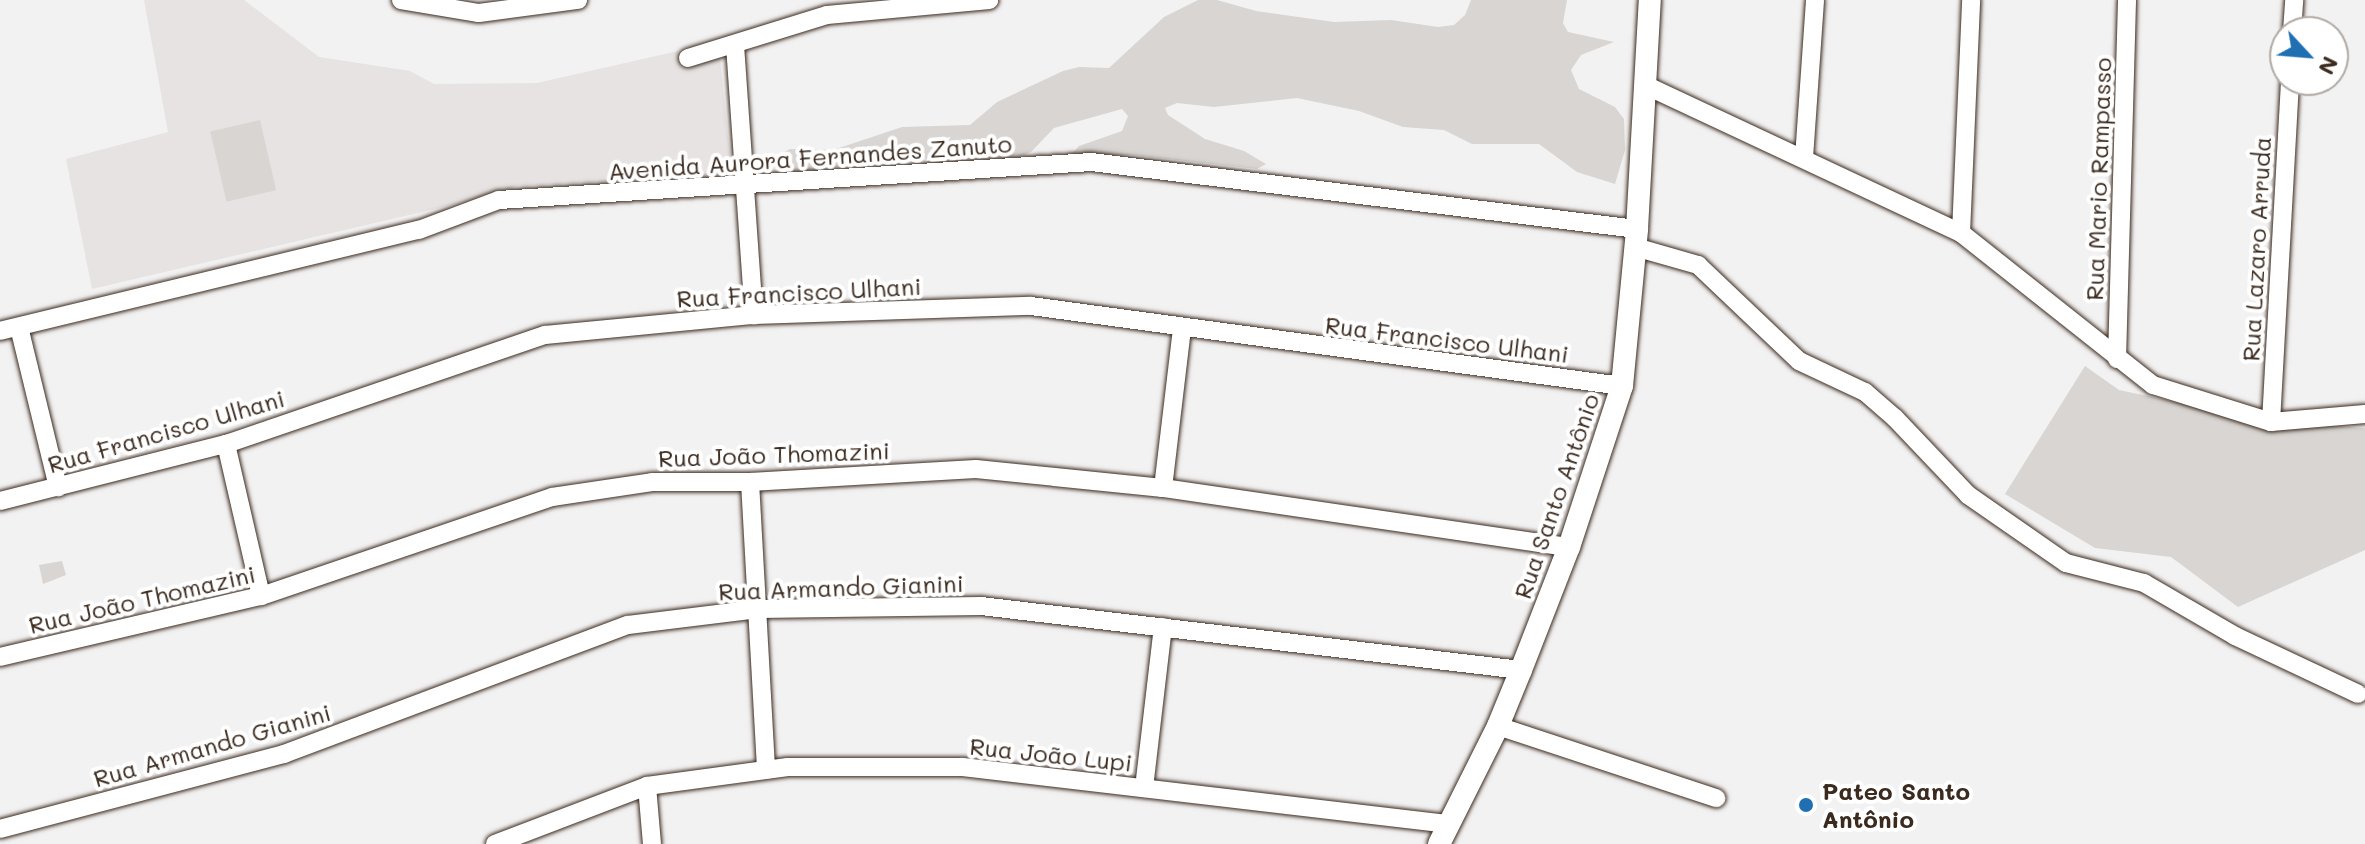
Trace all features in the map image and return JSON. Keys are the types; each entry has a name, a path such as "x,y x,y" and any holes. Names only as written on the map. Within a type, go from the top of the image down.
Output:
{"main road":[{"name":"Rua Santo Antônio","path":"1444,834 1498,726 1521,670 1569,547 1622,386 1636,238 1650,0"}],"street":[{"path":"401,0 479,13 578,0"},
{"path":"688,58 735,45 823,7 989,0"},
{"path":"1804,158 1815,0"},
{"path":"1961,233 1971,0"},
{"name":"Rua Mario Rampasso","path":"2117,359 2127,0"},
{"path":"735,45 754,315"},
{"path":"1645,85 1961,233 2153,385 2271,422 2365,414"},
{"name":"Rua Lazaro Arruda","path":"2271,422 2289,96"},
{"name":"Avenida Aurora Fernandes Zanuto","path":"0,331 419,230 499,200 1091,162 1155,167 1636,238 1698,265 1799,361 1865,392 1895,418 1968,495 2066,563 2144,583 2235,636 2358,694"},
{"name":"Rua Francisco Ulhani","path":"0,501 226,444 545,335 754,315 1031,306 1182,329 1622,386"},
{"path":"19,327 58,487"},
{"path":"1163,488 1182,329"},
{"path":"226,444 261,596"},
{"name":"Rua João Thomazini","path":"0,657 261,596 552,497 652,482 750,482 976,469 1163,488 1569,547"},
{"path":"750,482 766,770"},
{"name":"Rua Armando Gianini","path":"0,829 284,754 628,625 758,609 981,606 1521,670"},
{"path":"1144,788 1163,627"},
{"path":"1498,726 1716,798"},
{"name":"Rua João Lupi","path":"495,844 647,786 766,770 963,767 1144,788 1444,834"},
{"path":"647,786 652,844"}],"shaded area":[{"path":"144,0 244,0 319,57 410,71 434,84 537,83 678,51 682,67 720,58 732,175 516,186 452,205 92,289 66,159 168,132"},
{"path":"1198,0 1217,0 1256,11 1334,22 1391,20 1438,27 1454,25 1465,15 1471,0 1567,0 1563,23 1568,32 1614,42 1581,55 1571,70 1579,89 1615,107 1624,119 1625,150 1615,184 1577,172 1539,144 1472,144 1444,130 1403,127 1359,111 1297,98 1214,107 1177,103 1165,108 1168,115 1205,139 1244,151 1266,164 1257,169 1133,155 1070,156 1079,146 1122,131 1128,116 1122,109 1054,128 1031,152 1010,160 979,159 935,168 918,151 908,147 816,172 782,172 772,166 776,157 790,149 833,150 902,127 970,125 997,102 1063,71 1079,67 1109,68 1164,17"},
{"path":"260,120 276,190 227,202 210,131"},
{"path":"2085,366 2119,390 2271,422 2365,428 2365,550 2238,607 2171,557 2095,548 2005,494"},
{"path":"62,561 66,575 43,584 39,565"}],"place":[{"name":"Pateo Santo Antônio","path":"1806,805"}]}
